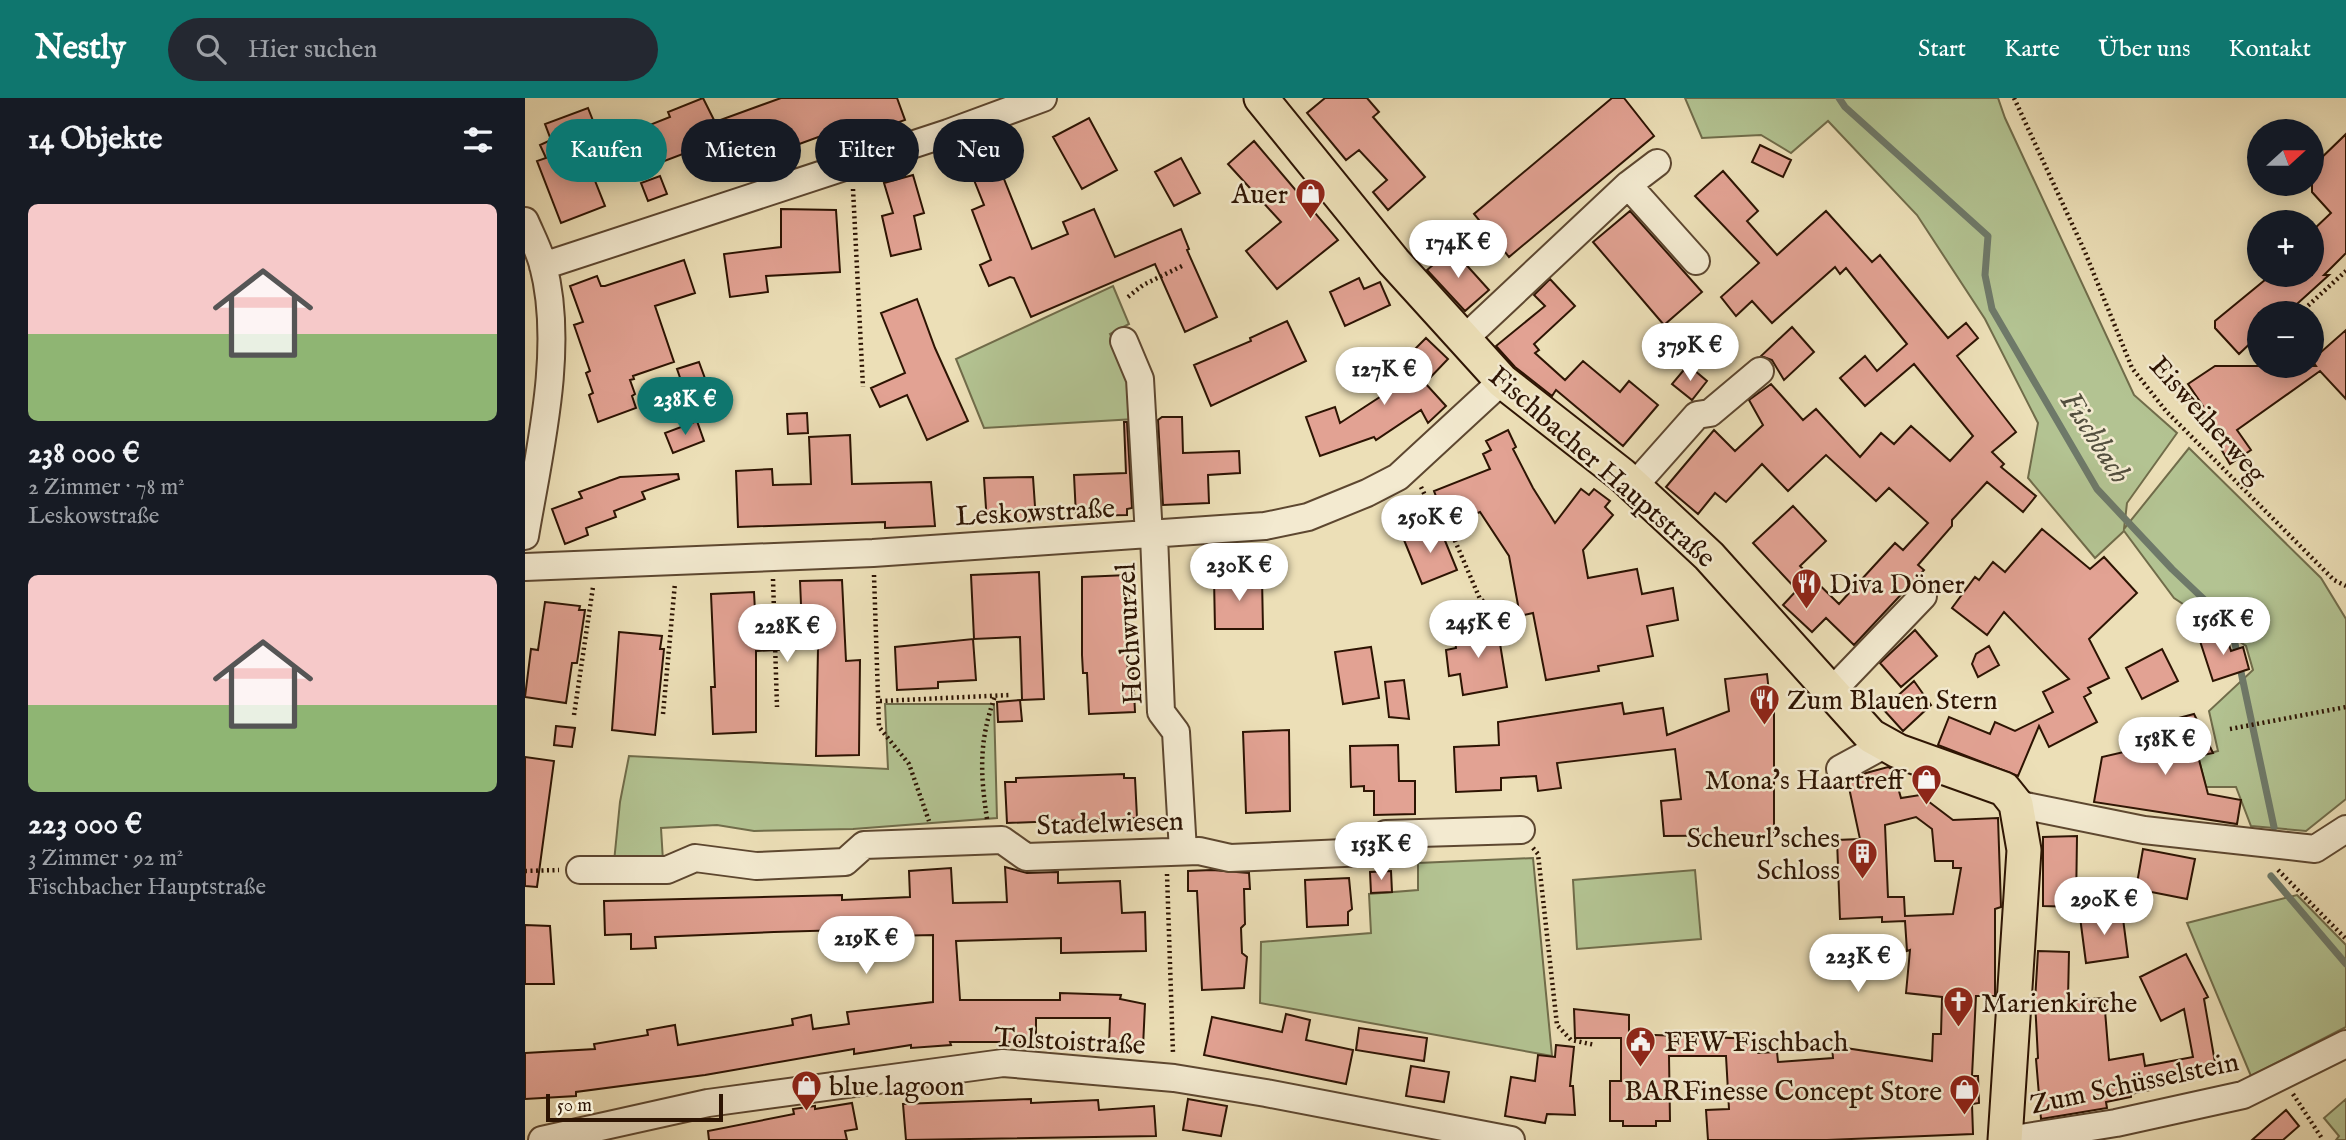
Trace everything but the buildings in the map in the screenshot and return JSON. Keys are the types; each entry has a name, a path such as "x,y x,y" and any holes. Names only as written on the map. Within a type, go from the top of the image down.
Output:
{"main road":[{"name":"Fischbacher Hauptstraße","path":"1261,98 1394,262 1502,381 1634,486 1709,556 1871,736 2004,789 2016,804"},
{"path":"2007,1140 2024,850 2016,804"}],"street":[{"path":"919,141 1043,98"},
{"path":"1463,340 1628,185 1657,163"},
{"path":"525,536 542,438 550,357 532,244 815,173"},
{"path":"1628,185 1696,261"},
{"name":"Hochwurzel","path":"1124,341 1140,379 1161,712 1176,732 1175,852"},
{"path":"1634,486 1697,415 1710,413 1760,371"},
{"name":"Leskowstraße","path":"525,567 873,553 1152,536 1265,526 1308,517 1398,477 1502,381"},
{"path":"1831,693 1923,596"},
{"path":"1840,769 1886,744"},
{"path":"2016,804 2144,830 2315,849 2346,829"},
{"name":"Stadelwiesen","path":"580,870 667,870 695,858 756,866 845,862 864,845 1002,840 1026,857 1199,851 1230,858 1367,852 1386,834 1521,830"},
{"name":"Zum Schüsselstein","path":"2007,1140 2116,1123 2243,1095 2346,1044"},
{"name":"Tolstoistraße","path":"542,1140 708,1104 1003,1063 1174,1078 1511,1140"}],"path":[{"name":"Eisweiherweg","path":"2014,98 2085,252 2132,368 2166,411 2204,450 2333,580 2346,586"},
{"path":"853,182 863,387"},
{"path":"1128,297 1143,285 1182,266"},
{"path":"2313,301 2346,271"},
{"path":"1411,464 1432,510 1444,515 1480,598 1490,606"},
{"path":"873,553 879,727 909,764 927,811 933,843"},
{"path":"773,556 777,708"},
{"path":"663,714 678,561"},
{"path":"574,715 596,564"},
{"path":"880,701 1010,695"},
{"path":"990,841 980,775 983,730 995,696"},
{"path":"2230,729 2346,707"},
{"path":"1521,830 1538,855 1557,1025 1571,1040 1595,1045"},
{"path":"2277,845 2277,869 2346,939"},
{"path":"1174,1078 1175,852"},
{"path":"525,871 580,870"},
{"path":"2281,1078 2323,1140"}],"green space":[{"path":"1685,98 1998,98 2134,395 2177,433 2127,503 2124,529 2189,448 2321,578 2346,619 2346,799 2306,831 2251,826 2236,787 2206,787 2198,756 2218,751 2209,711 2253,670 2246,646 2174,598 2124,531 2095,558 2028,478 2038,423 1985,319 1917,215 1828,121 1791,153 1761,135 1702,138"},
{"path":"1113,286 1129,324 1110,334 1132,384 1135,419 984,428 956,359"},
{"path":"885,704 994,704 997,818 853,829 754,831 717,825 661,828 663,861 614,862 620,802 629,756 888,769"},
{"path":"1533,858 1552,1056 1260,1003 1261,942 1371,933 1369,894 1418,890 1418,863"},
{"path":"1695,870 1701,939 1577,949 1573,880"},
{"path":"2297,895 2346,945 2346,1027 2251,1076 2187,923"},
{"path":"2346,1099 2346,1140 2336,1140 2339,1136 2324,1118"}],"waterway":[{"name":"Fischbach","path":"1839,98 1845,107 1988,236 1985,275 1992,309 2097,489 2172,569 2231,625 2274,827"},
{"name":"Fischbach","path":"2271,876 2346,964"}],"place":[{"name":"Auer","path":"1311,220"},
{"name":"Diva Döner","path":"1806,610"},
{"name":"Zum Blauen Stern","path":"1764,726"},
{"name":"Mona's Haartreff","path":"1927,806"},
{"name":"Scheurl'sches Schloss","path":"1863,880"},
{"name":"Marienkirche","path":"1958,1029"},
{"name":"FFW Fischbach","path":"1641,1068"},
{"name":"blue lagoon","path":"806,1112"},
{"name":"BARFinesse Concept Store","path":"1965,1117"}]}
